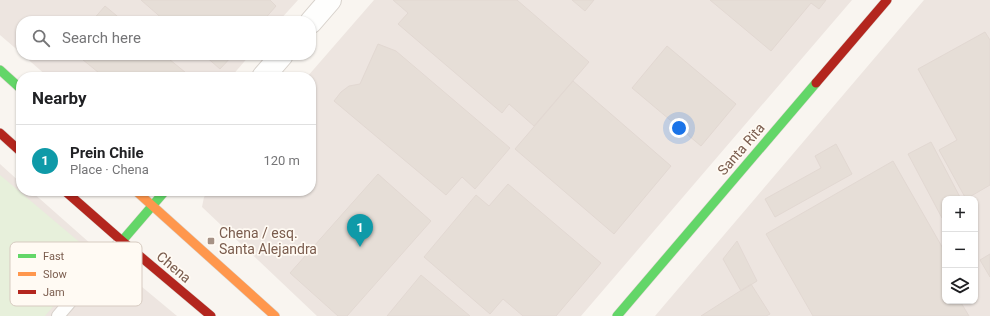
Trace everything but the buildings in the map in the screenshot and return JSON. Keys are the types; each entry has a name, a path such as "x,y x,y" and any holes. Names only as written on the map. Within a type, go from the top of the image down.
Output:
{"street":[{"path":"316,16 330,0"},
{"name":"Santa Rita","path":"617,316 887,0"},
{"path":"267,72 278,60"},
{"path":"0,70 16,84"},
{"path":"0,133 16,147"},
{"name":"Chena","path":"71,196 122,241"},
{"path":"141,196 275,316"},
{"path":"122,241 161,196"},
{"name":"Chena","path":"142,258 211,316"}],"lane":[{"path":"58,316 67,306"}],"shaded area":[{"path":"0,0 298,0 284,16 16,16 16,49 0,35"},
{"path":"374,0 852,0 581,316 317,316 202,207 205,196 316,196 316,72 311,72"},
{"path":"924,0 990,0 990,316 655,316"},
{"path":"29,60 246,60 235,72 42,72"},
{"path":"0,164 16,178 16,196 37,196 89,242 10,242 10,306 142,306 142,287 177,316 0,316"}],"green space":[{"path":"0,175 16,188 16,196 25,196 79,242 10,242 10,306 54,306 45,316 0,316"}],"traffic: fast":[{"path":"0,70 16,84"},
{"path":"617,316 816,83"},
{"path":"122,241 161,196"}],"traffic: slow":[{"path":"142,196 275,316"}],"traffic: jam":[{"path":"816,83 887,0"},
{"path":"0,133 16,147"},
{"path":"71,196 123,242"},
{"path":"142,258 211,316"}],"place":[{"name":"Chena / esq. Santa Alejandra","path":"211,241"},
{"name":"Prein Chile","path":"360,247"}]}
